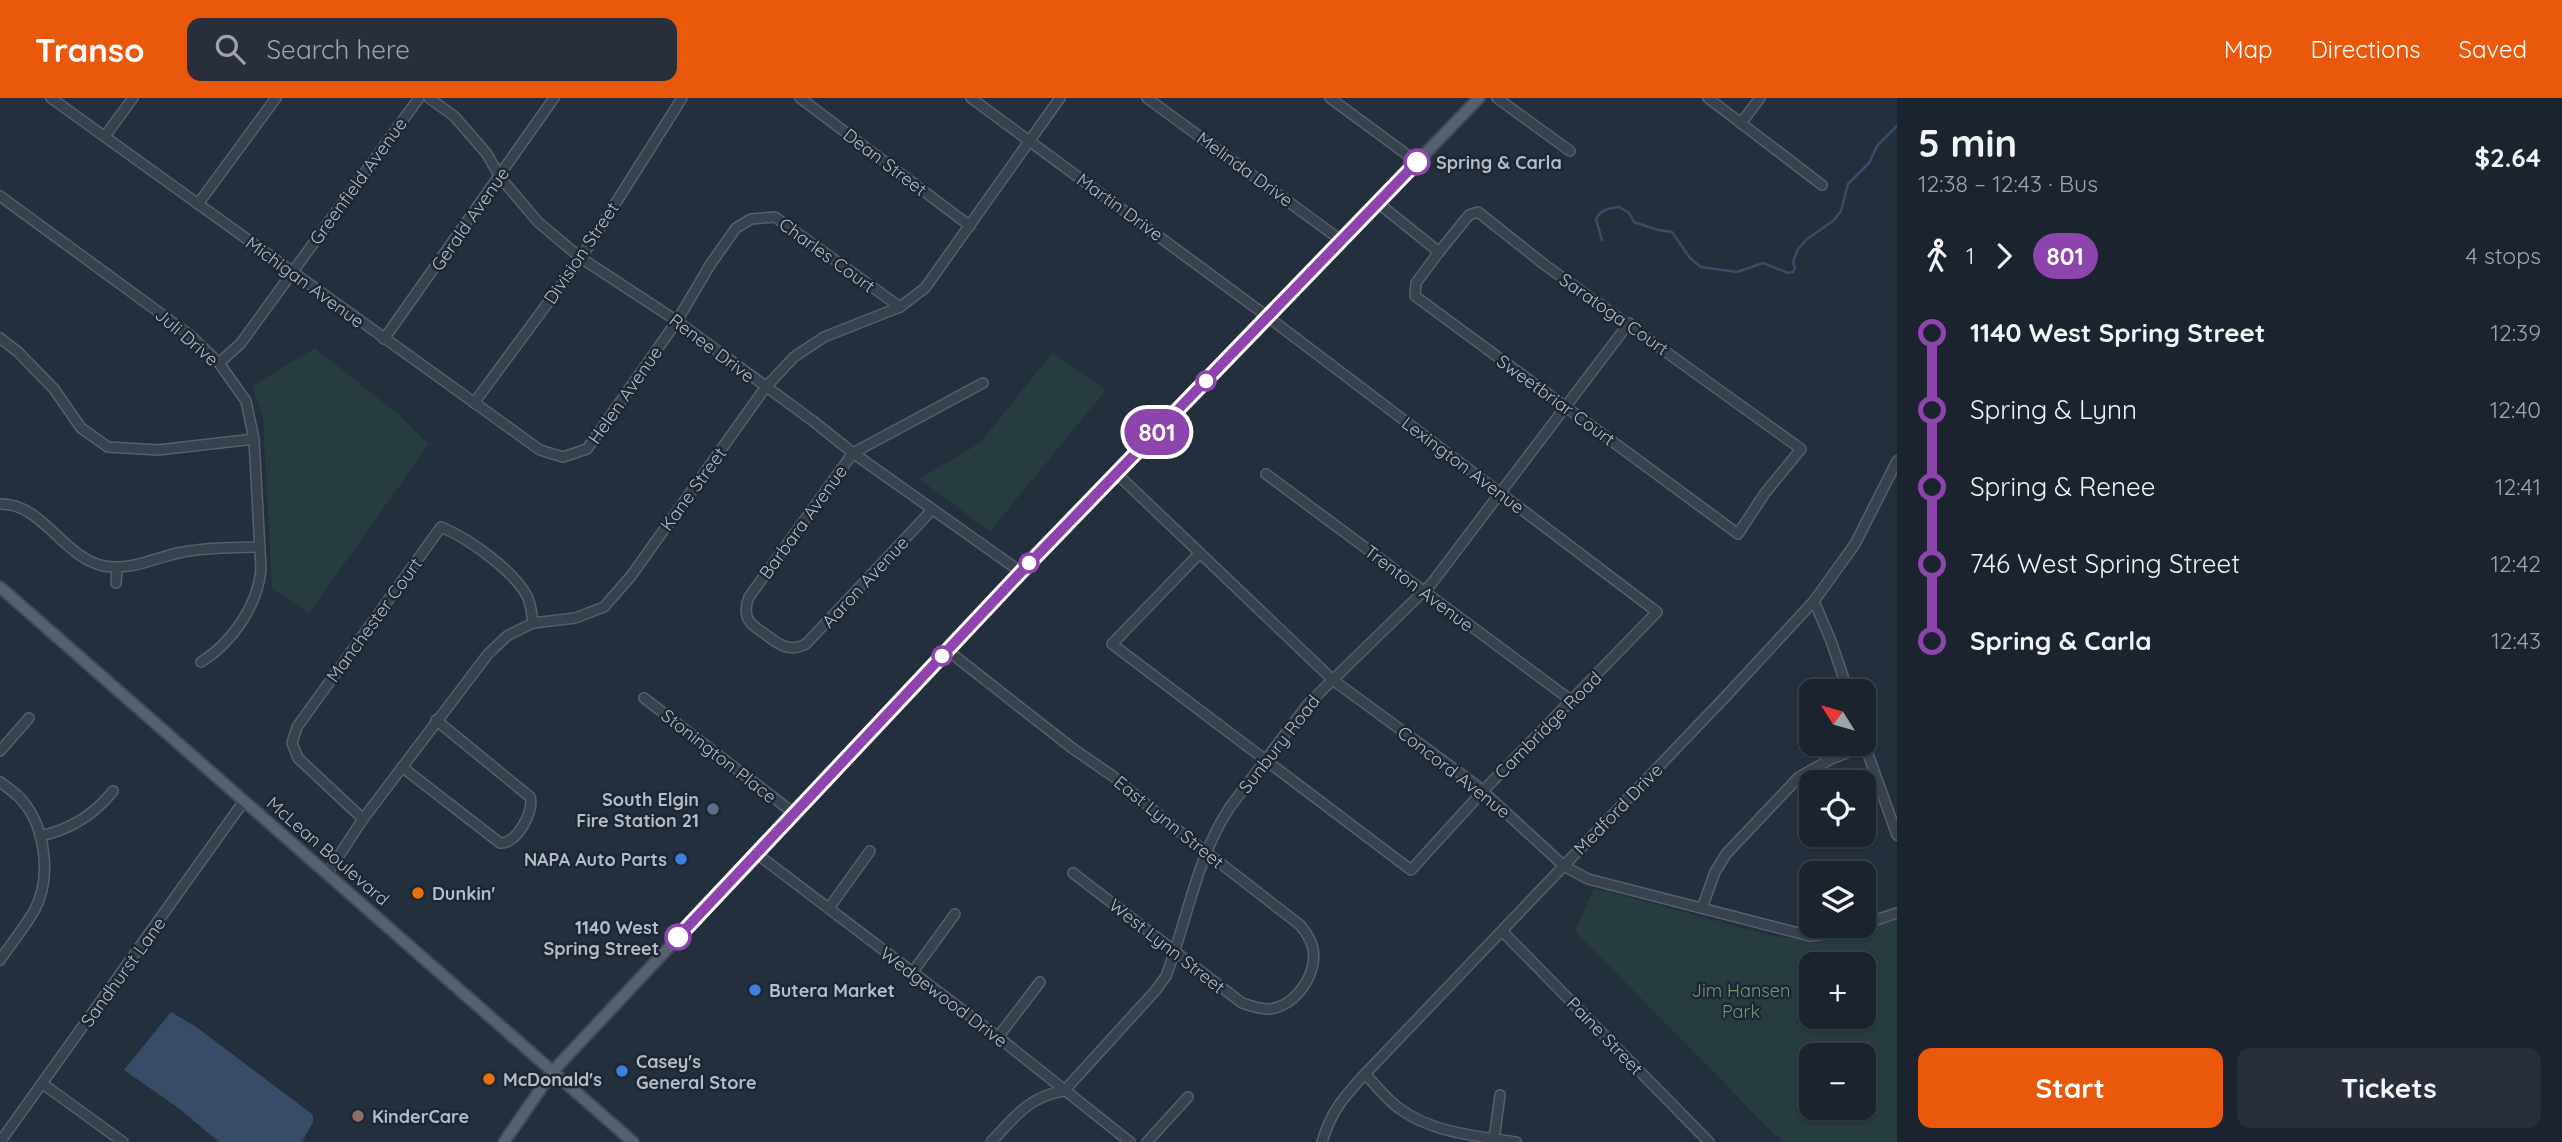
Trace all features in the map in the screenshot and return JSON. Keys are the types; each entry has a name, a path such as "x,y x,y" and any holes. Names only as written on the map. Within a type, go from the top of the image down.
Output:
{"main road":[{"path":"504,1142 553,1071 1021,572 1479,98"},
{"name":"McLean Boulevard","path":"0,587 634,1142"}],"street":[{"name":"Michigan Avenue","path":"51,98 540,450 563,457"},
{"path":"105,136 132,98"},
{"path":"198,204 276,98"},
{"name":"Greenfield Avenue","path":"219,363 241,343 419,98"},
{"name":"Renee Drive","path":"429,98 454,116 538,222 581,258 677,321 853,453 1021,572"},
{"name":"Gerald Avenue","path":"384,339 554,98"},
{"name":"Division Street","path":"474,403 581,258 682,98"},
{"name":"Dean Street","path":"800,98 970,226"},
{"name":"Martin Drive","path":"971,98 1268,317"},
{"name":"Kane Street","path":"327,874 436,720 488,654 507,636 533,623 575,618 604,607 631,576 765,388 794,357 824,337 900,307 925,288 1060,98"},
{"name":"Melinda Drive","path":"1147,98 1342,241"},
{"path":"1330,98 1417,162"},
{"path":"1497,98 1570,151"},
{"path":"1708,98 1822,185"},
{"path":"1741,123 1760,98"},
{"name":"Juli Drive","path":"0,196 190,335 219,363 246,401 254,439 260,588 252,606 219,651 201,662"},
{"path":"1378,204 1438,252"},
{"name":"Saratoga Court","path":"1438,252 1469,215 1478,212 1545,265 1801,449 1765,493 1738,534"},
{"name":"Charles Court","path":"751,219 775,217 900,307"},
{"name":"Helen Avenue","path":"563,457 587,449 677,321 710,265 737,228 751,219"},
{"name":"Sweetbriar Court","path":"1438,252 1416,283 1415,296 1738,534"},
{"name":"Lexington Avenue","path":"1268,317 1657,612"},
{"name":"Sunbury Road","path":"991,1142 1023,1108 1042,1095 1064,1091 1156,990 1166,976 1220,821 1308,704 1424,592 1629,323"},
{"path":"0,338 18,352 54,390 81,428 108,447 158,450 254,439"},
{"name":"Barbara Avenue","path":"794,649 779,645 752,624 746,611 752,592 853,453 983,383"},
{"name":"Medford Drive","path":"1322,1142 1338,1104 1365,1074 1814,601 1855,544 1897,461"},
{"name":"Concord Avenue","path":"1117,474 1333,680 1483,791 1563,866 1588,879 1799,933"},
{"name":"Trenton Avenue","path":"1266,474 1572,701"},
{"path":"0,504 10,504 25,510 87,561 117,568 196,550 258,547"},
{"name":"Aaron Avenue","path":"794,649 806,644 932,510"},
{"name":"Manchester Court","path":"363,820 298,758 292,743 296,727 441,527 459,534 514,578 528,598 533,623"},
{"path":"1199,554 1112,645 1265,760"},
{"path":"116,583 117,568"},
{"path":"1814,601 1844,679"},
{"name":"Cambridge Road","path":"1265,760 1411,870 1483,791 1657,612"},
{"name":"East Lynn Street","path":"947,650 1072,748 1114,777 1300,925 1310,937 1314,966 1309,977 1284,1005 1266,1009"},
{"name":"Stonington Place","path":"644,698 795,814"},
{"path":"0,751 29,718"},
{"path":"402,767 500,844 512,841 532,811 530,797 436,720"},
{"path":"1702,908 1715,872 1726,854 1799,777 1838,756"},
{"path":"1868,756 1897,835"},
{"path":"0,782 21,799 32,816 40,836 44,864 43,889 34,911 0,960"},
{"path":"40,836 80,821 98,808 113,792"},
{"name":"Sandhurst Lane","path":"0,1142 244,802"},
{"path":"829,908 870,851"},
{"name":"Wedgewood Drive","path":"757,854 998,1037 1130,1142"},
{"name":"West Lynn Street","path":"1073,873 1242,1003 1266,1009"},
{"path":"1876,920 1897,913"},
{"path":"912,973 955,914"},
{"name":"Paine Street","path":"1502,931 1709,1142"},
{"path":"998,1037 1040,982"},
{"path":"1365,1074 1399,1108 1424,1123 1448,1131 1516,1142"},
{"path":"43,1084 123,1142"},
{"path":"1494,1139 1500,1096"},
{"path":"1147,1142 1188,1097"}],"green space":[{"path":"315,348 399,415 429,444 309,613 272,589 263,418 252,386"},
{"path":"1052,353 1106,390 990,531 919,479 980,443"},
{"name":"Jim Hansen Park","path":"1594,888 1774,936 1825,941 1835,938 1876,938 1876,925 1897,919 1897,1142 1782,1142 1575,931"}],"water":[{"path":"171,1012 195,1026 313,1115 313,1122 302,1142 219,1142 177,1107 124,1070"}],"waterway":[{"path":"1602,240 1596,219 1605,210 1619,207 1629,213 1634,222 1672,232 1690,258 1701,267 1737,272 1763,263 1788,273 1793,272 1793,262 1798,249 1807,239 1833,221 1841,211 1848,184 1869,163 1877,146 1897,126"}],"bus line":[{"name":"801","path":"678,937 1021,572 1417,162"}],"place":[{"name":"Spring & Carla","path":"1417,162"},
{"name":"South Elgin Fire Station 21","path":"713,809"},
{"name":"NAPA Auto Parts","path":"681,859"},
{"name":"Dunkin'","path":"418,893"},
{"name":"1140 West Spring Street","path":"678,937"},
{"name":"Butera Market","path":"755,990"},
{"name":"Casey's General Store","path":"622,1071"},
{"name":"McDonald's","path":"489,1079"},
{"name":"KinderCare","path":"358,1116"}]}
